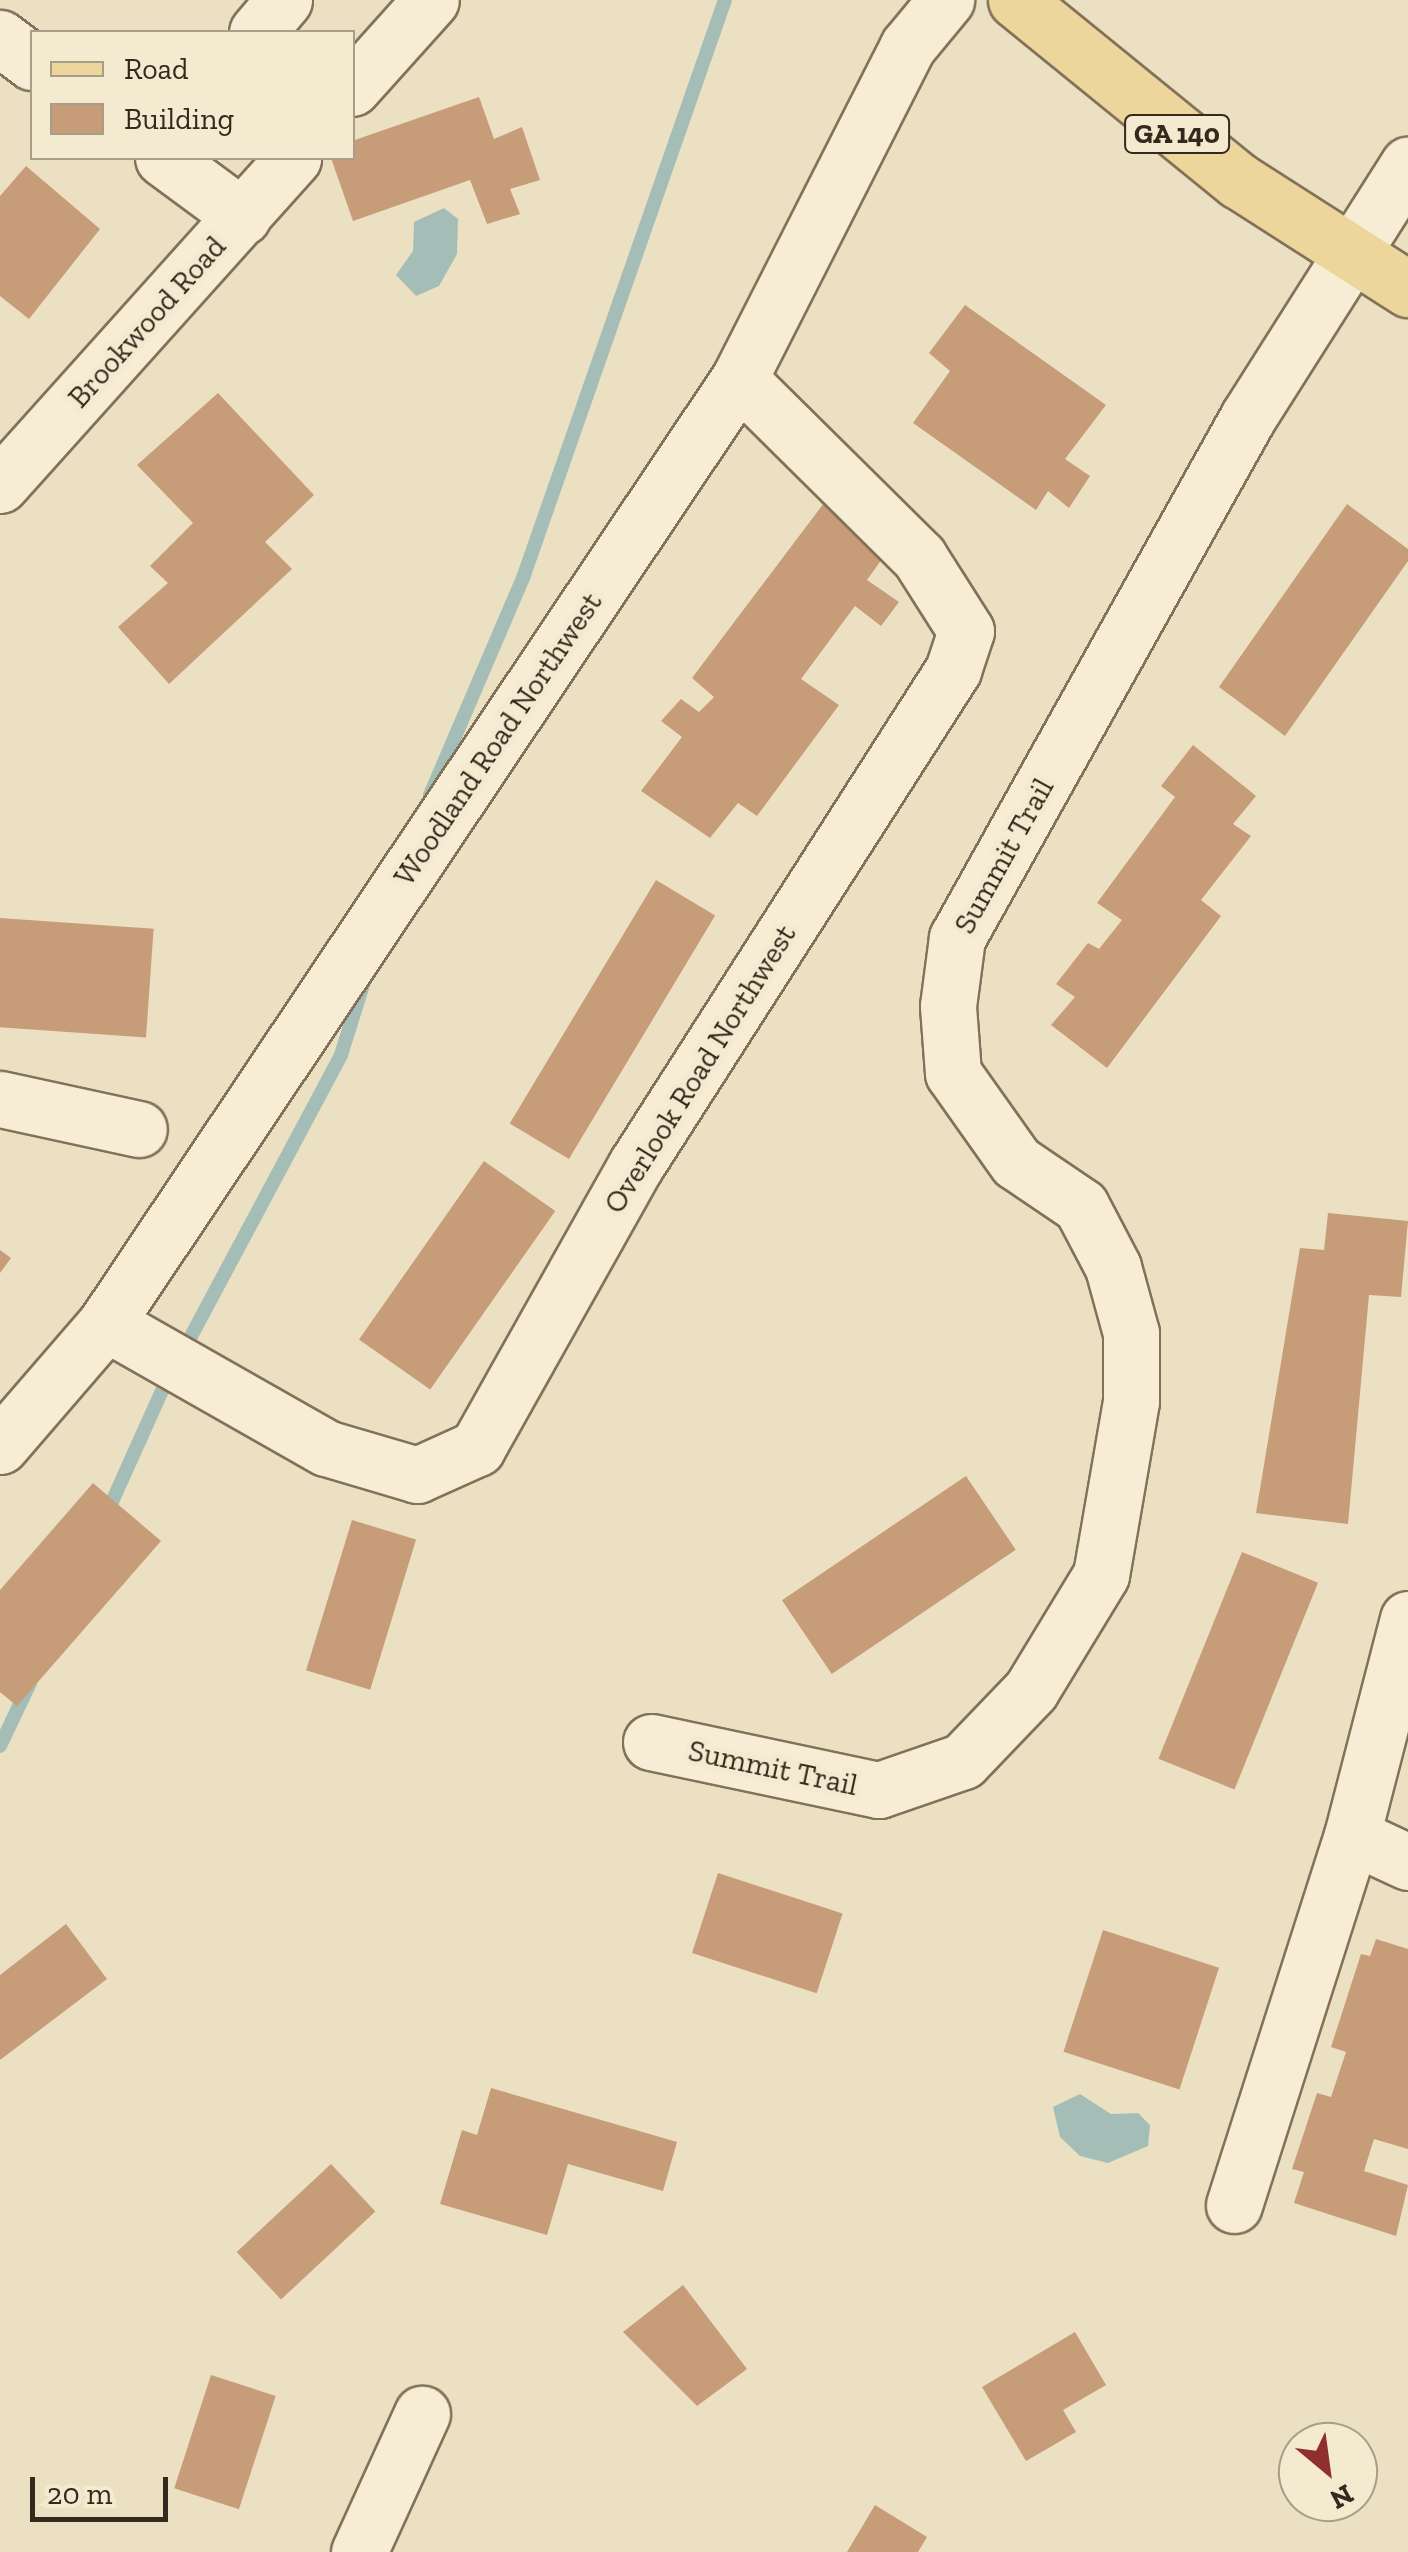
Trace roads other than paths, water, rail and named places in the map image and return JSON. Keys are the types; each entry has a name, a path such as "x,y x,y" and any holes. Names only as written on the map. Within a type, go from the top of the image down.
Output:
{"main road":[{"name":"GA 140","path":"1016,0 1239,182 1408,288"}],"street":[{"path":"259,30 284,0"},
{"path":"355,85 431,0"},
{"name":"Woodland Road Northwest","path":"0,1446 106,1323 739,379 908,46 946,0"},
{"path":"0,38 30,60"},
{"path":"165,160 243,216"},
{"name":"Brookwood Road","path":"0,485 291,160"},
{"name":"Summit Trail","path":"651,1742 880,1790 963,1762 1031,1690 1101,1576 1132,1402 1130,1333 1114,1267 1081,1206 1016,1162 952,1074 948,1006 957,938 1349,253 1408,165"},
{"name":"Overlook Road Northwest","path":"106,1323 326,1448 417,1475 477,1448 636,1165 954,670 966,631 919,558 739,379"},
{"path":"0,1099 139,1129"},
{"path":"1234,2205 1352,1836 1408,1619"},
{"path":"1352,1836 1408,1862"},
{"path":"359,2552 422,2414"}],"water":[{"path":"444,208 458,219 457,254 439,286 416,296 396,275 413,251 414,222"},
{"path":"1080,2094 1111,2114 1138,2113 1150,2125 1148,2146 1108,2163 1080,2156 1060,2137 1053,2107"}],"waterway":[{"path":"430,795 523,578 725,0"},
{"path":"181,1355 341,1055 366,975"},
{"path":"107,1513 170,1373"},
{"path":"0,1746 30,1683"}]}
